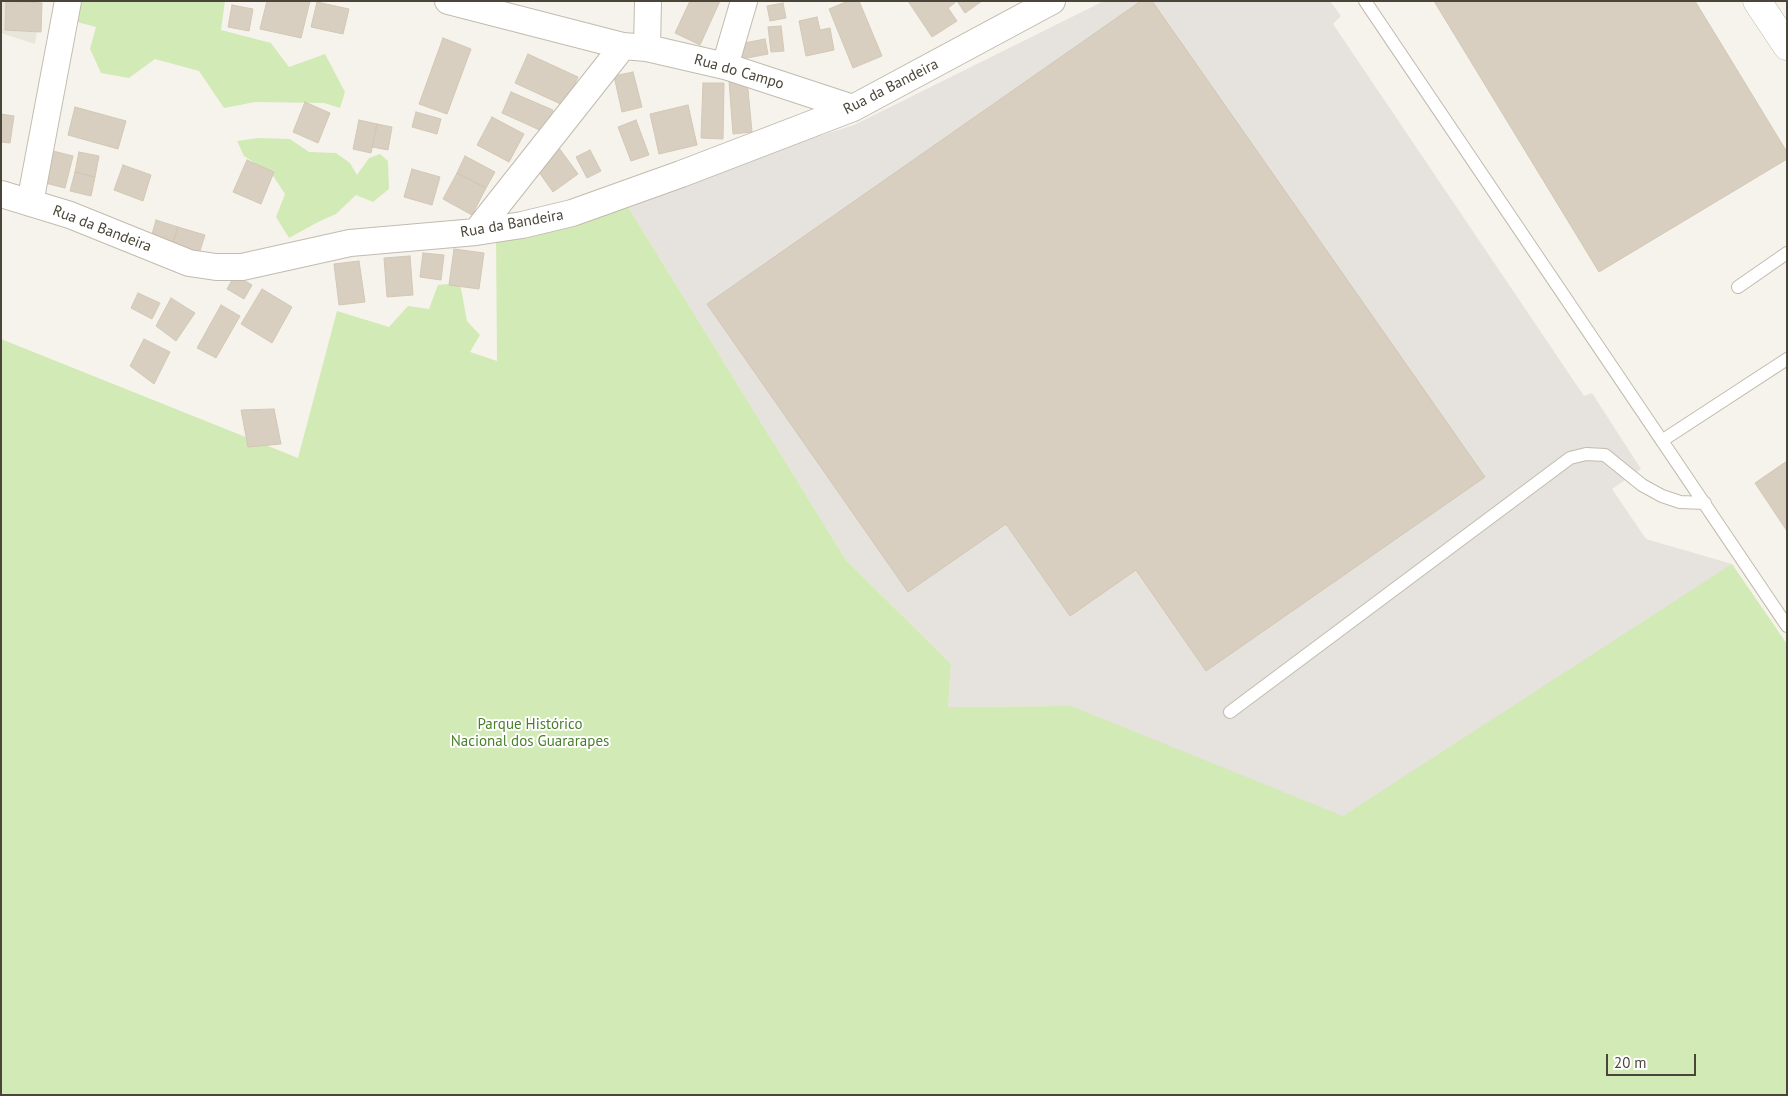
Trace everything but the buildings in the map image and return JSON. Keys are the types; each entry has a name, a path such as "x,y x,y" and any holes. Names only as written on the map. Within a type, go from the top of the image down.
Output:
{"street":[{"path":"30,203 68,1"},
{"name":"Rua do Campo","path":"448,1 635,47 725,66 853,108"},
{"path":"476,232 635,47 648,1"},
{"path":"725,66 744,1"},
{"name":"Rua da Bandeira","path":"1,194 70,214 189,263 216,267 249,266 350,243 476,232 522,225 572,213 681,174 853,108 1052,1"},
{"path":"1757,1 1787,46"}],"lane":[{"path":"1365,1 1787,626"},
{"path":"1738,287 1787,253"},
{"path":"1663,440 1787,359"},
{"path":"1230,712 1570,458 1586,454 1605,455 1642,485 1662,496 1680,502 1705,503"}],"shaded area":[{"path":"1,1 42,1 35,44 1,33"},
{"path":"1104,1 1330,1 1341,16 1333,24 1584,396 1592,393 1641,469 1612,489 1646,539 1732,564 1337,845 1071,706 948,707 951,664 846,560 623,199 854,125"}],"green space":[{"path":"59,1 225,1 221,30 271,43 289,67 325,54 345,92 340,108 324,103 255,102 224,108 199,71 155,59 129,78 101,73 90,49 96,27 70,20"},
{"path":"258,138 290,139 309,152 336,153 350,163 357,175 369,158 380,154 388,161 389,189 373,202 356,195 336,214 289,238 276,217 285,194 272,174 244,156 237,141"},
{"name":"Parque Histórico Nacional dos Guararapes","path":"623,199 846,560 951,664 948,707 1071,706 1343,816 1732,564 1787,644 1787,1095 1,1095 1,339 298,458 337,311 389,327 408,306 429,309 438,285 460,283 467,321 480,335 470,352 497,361 496,232"}]}
